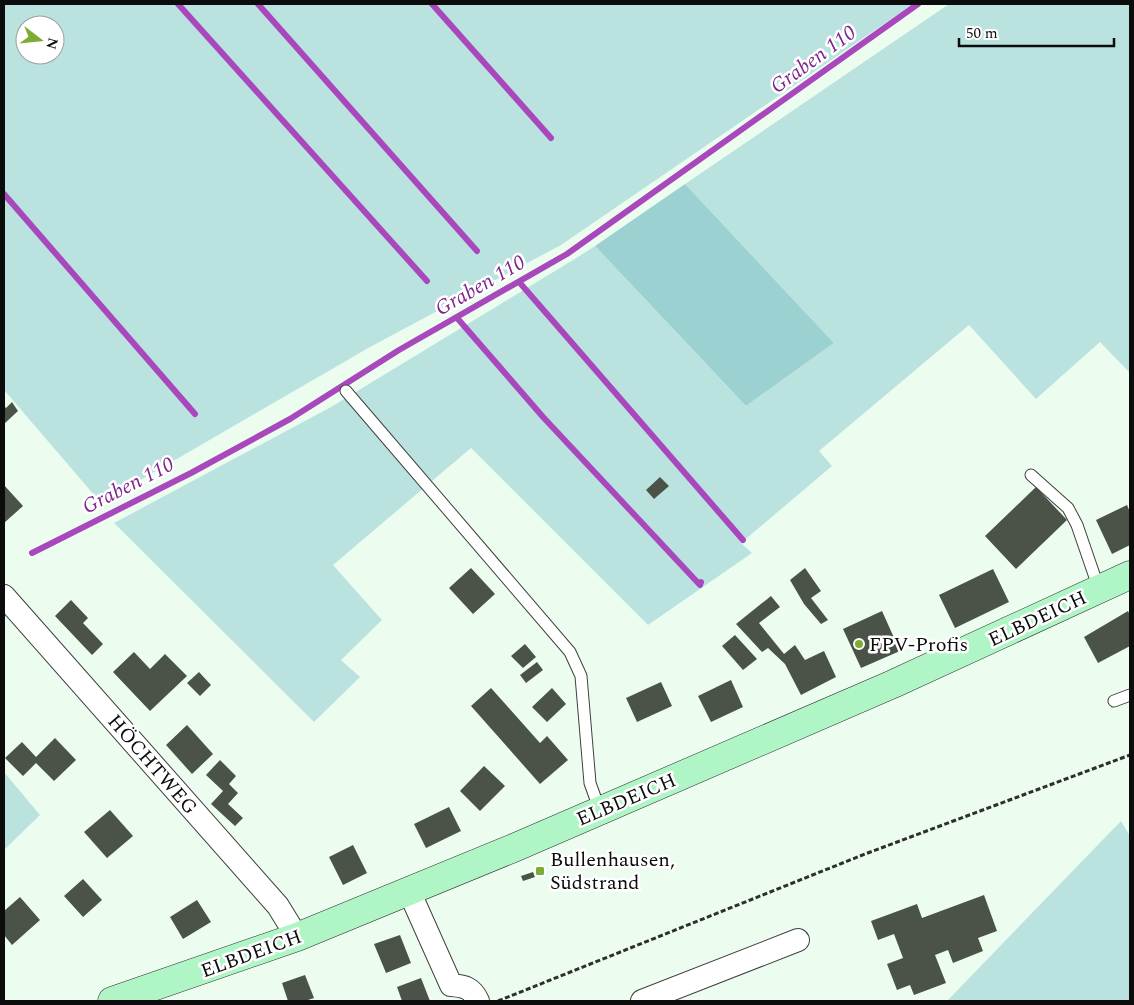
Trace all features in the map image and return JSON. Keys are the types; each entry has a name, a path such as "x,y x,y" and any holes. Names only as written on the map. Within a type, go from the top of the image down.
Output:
{"street":[{"name":"ELBDEICH","path":"112,1001 297,937 409,891 600,811 893,684 1130,575"},
{"name":"HÖCHTWEG","path":"4,596 278,906 297,937"},
{"path":"409,891 454,993 465,986 474,992 478,1001"},
{"path":"642,1001 798,940"}],"lane":[{"path":"346,391 570,652 581,676 590,783 600,811"},
{"path":"1032,475 1068,508 1083,542 1099,590"},
{"path":"1114,701 1130,695"}],"path":[{"path":"498,1001 865,854 1130,755"}],"shaded area":[{"path":"4,4 913,4 561,245 370,347 101,503 4,390"},
{"path":"949,4 1130,4 1130,373 1100,342 1036,399 969,325 819,451 832,466 741,543 752,553 648,625 471,448 333,565 382,620 341,660 360,677 314,722 114,523 331,407 595,246 746,406 834,343 685,184"},
{"path":"685,184 834,343 746,406 595,246"},
{"path":"4,772 40,815 4,850"},
{"path":"1121,821 1130,836 1130,1001 947,1001"}],"building":[{"path":"12,402 18,411 4,424 4,406 6,408"},
{"path":"660,477 669,486 654,499 646,490"},
{"path":"4,485 23,506 4,523"},
{"path":"1036,487 1067,520 1016,569 985,536"},
{"path":"1127,505 1130,512 1130,545 1112,554 1096,520"},
{"path":"471,568 495,594 473,614 449,588"},
{"path":"805,568 821,591 811,598 828,620 821,624 804,604 790,580"},
{"path":"993,569 1009,602 955,628 939,595"},
{"path":"771,596 780,607 759,623 784,654 795,645 805,660 824,651 836,677 801,695 785,664 768,648 762,652 736,624"},
{"path":"71,600 88,618 83,623 103,644 92,655 55,616"},
{"path":"882,611 900,651 861,668 843,629"},
{"path":"1128,611 1130,615 1130,646 1098,663 1084,637"},
{"path":"735,635 757,659 743,670 722,646"},
{"path":"525,644 536,657 523,668 511,656"},
{"path":"134,652 150,669 165,654 187,676 150,711 113,672"},
{"path":"537,662 543,670 526,683 520,675"},
{"path":"199,672 211,685 200,696 187,683"},
{"path":"731,680 743,707 711,722 698,696"},
{"path":"661,682 672,706 637,722 626,698"},
{"path":"491,688 540,743 547,736 568,760 540,784 471,706"},
{"path":"552,688 566,704 547,722 532,707"},
{"path":"187,725 213,754 192,774 166,745"},
{"path":"55,738 76,760 54,781 36,763 23,776 5,758 22,742 36,757"},
{"path":"220,760 236,776 229,784 238,793 228,804 243,818 235,826 211,804 223,791 206,775"},
{"path":"484,766 505,786 480,811 460,791"},
{"path":"449,807 461,831 426,848 414,824"},
{"path":"110,810 133,836 107,858 84,832"},
{"path":"353,845 367,873 343,885 329,857"},
{"path":"533,872 535,877 523,881 521,876"},
{"path":"83,879 102,900 83,917 64,896"},
{"path":"984,895 997,931 978,938 983,951 953,963 948,950 935,955 946,983 914,995 910,985 897,990 887,964 903,958 894,934 878,940 871,921 917,904 922,918"},
{"path":"20,897 40,920 12,945 4,935 4,911"},
{"path":"197,900 211,922 183,939 170,917"},
{"path":"400,935 411,963 386,973 374,944"},
{"path":"305,975 314,998 305,1001 288,1001 282,983"},
{"path":"421,978 430,1001 402,1001 397,987"}],"waterway":[{"path":"178,4 427,281"},
{"path":"258,4 477,251"},
{"path":"432,4 551,138"},
{"name":"Graben 110","path":"32,553 191,473 290,419 399,350 567,254 918,4"},
{"path":"4,194 195,414"},
{"path":"520,283 743,540"},
{"path":"458,319 543,417 700,585 701,582"}],"place":[{"name":"FPV-Profis","path":"859,644"},
{"name":"Bullenhausen, Südstrand","path":"540,871"}]}
